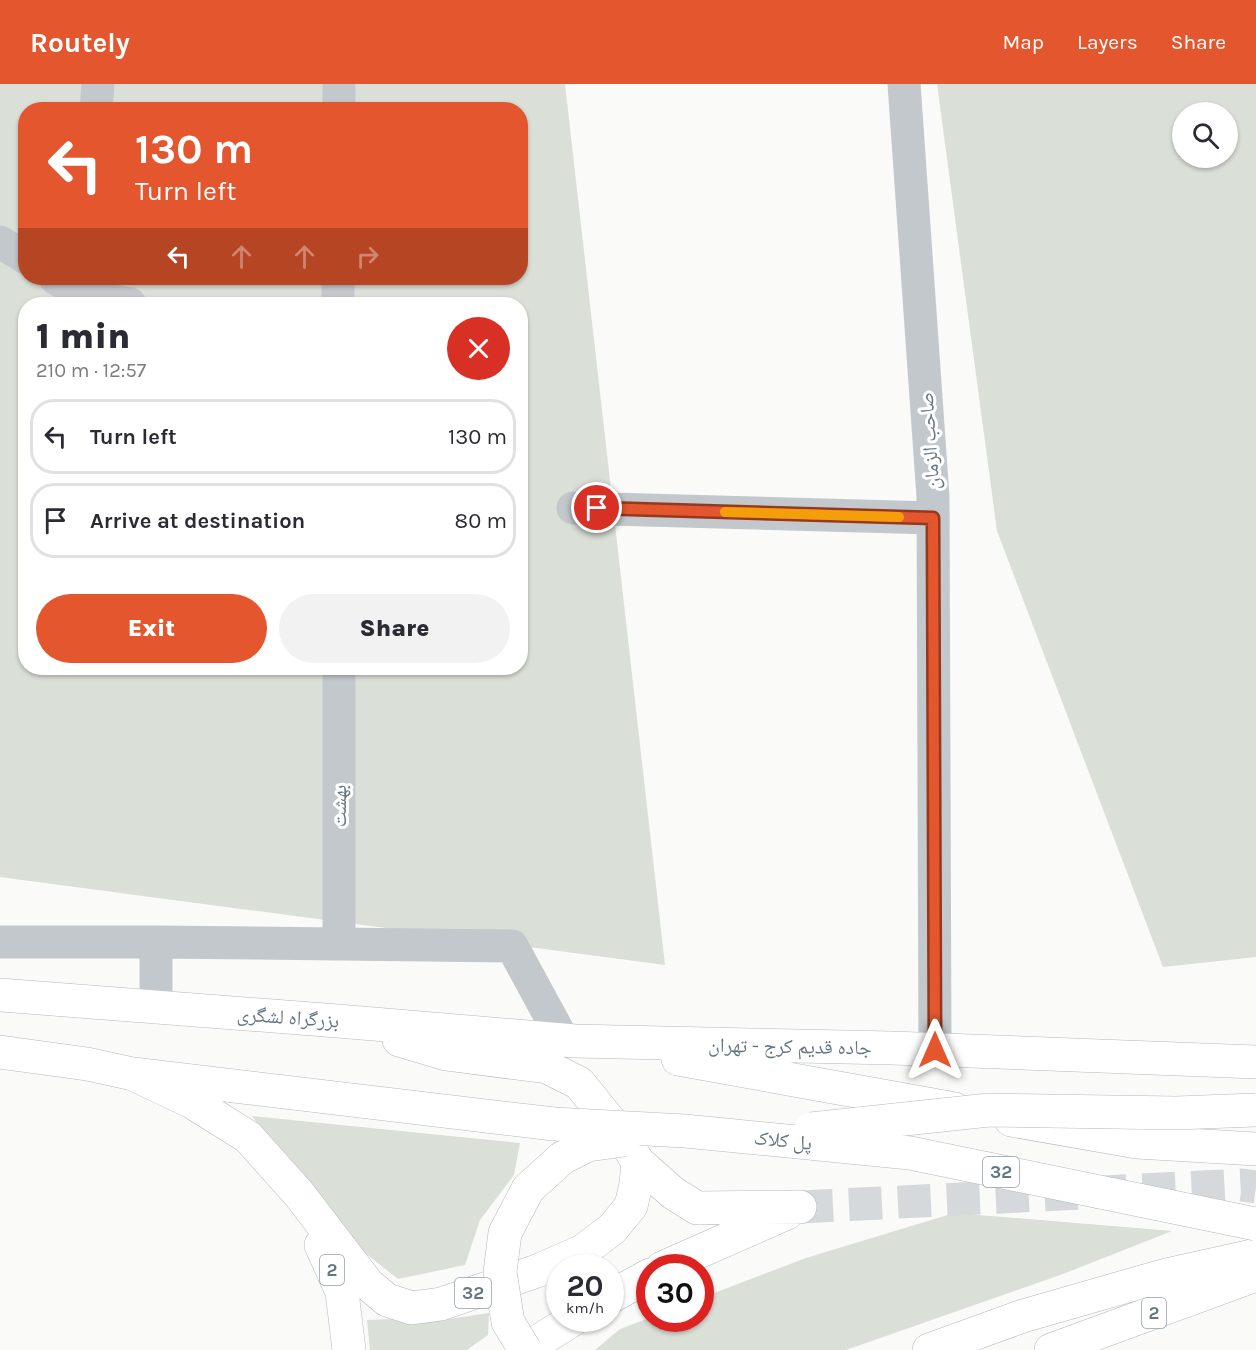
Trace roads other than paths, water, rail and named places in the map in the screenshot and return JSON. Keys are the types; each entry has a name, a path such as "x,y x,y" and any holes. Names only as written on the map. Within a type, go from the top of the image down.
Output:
{"highway":[{"name":"بزرگراه لشگری","path":"0,995 569,1041"},
{"path":"338,1021 446,1054 547,1067 579,1083 618,1131 638,1162 673,1193 697,1208 800,1207 694,1254"},
{"name":"جاده قدیم کرج - تهران","path":"569,1041 935,1050 1256,1062"},
{"path":"569,1041 1137,1142 1256,1149"},
{"name":"32","path":"0,1052 87,1064 133,1074 554,1124 744,1136"},
{"name":"32","path":"133,1074 192,1102 248,1137 299,1194 368,1284 387,1300 412,1308 441,1304 537,1271 583,1251 612,1229 631,1206 638,1162"},
{"name":"پل کلاک","path":"744,1136 989,1110 1176,1113 1256,1110"},
{"path":"553,1332 525,1350 508,1322 500,1272 505,1233 528,1189 562,1158 588,1145 685,1131"},
{"name":"پل کلاک","path":"744,1136 910,1153 1256,1224"},
{"name":"2","path":"299,1194 342,1292 349,1350"},
{"path":"929,1350 1023,1316 1166,1275 1256,1255"},
{"name":"2","path":"1052,1350 1256,1275"}],"street":[{"path":"97,102 98,84"},
{"path":"339,84 339,102"},
{"name":"صاحب الزمان","path":"904,84 933,497 935,1050"},
{"path":"0,242 18,253"},
{"path":"84,287 111,297"},
{"path":"573,508 933,518"},
{"name":"بهشت","path":"339,675 339,944"},
{"path":"0,942 512,946 569,1041"},
{"path":"156,942 156,1007"}],"tunnel":[{"path":"800,1207 1242,1185 1256,1187"}]}
